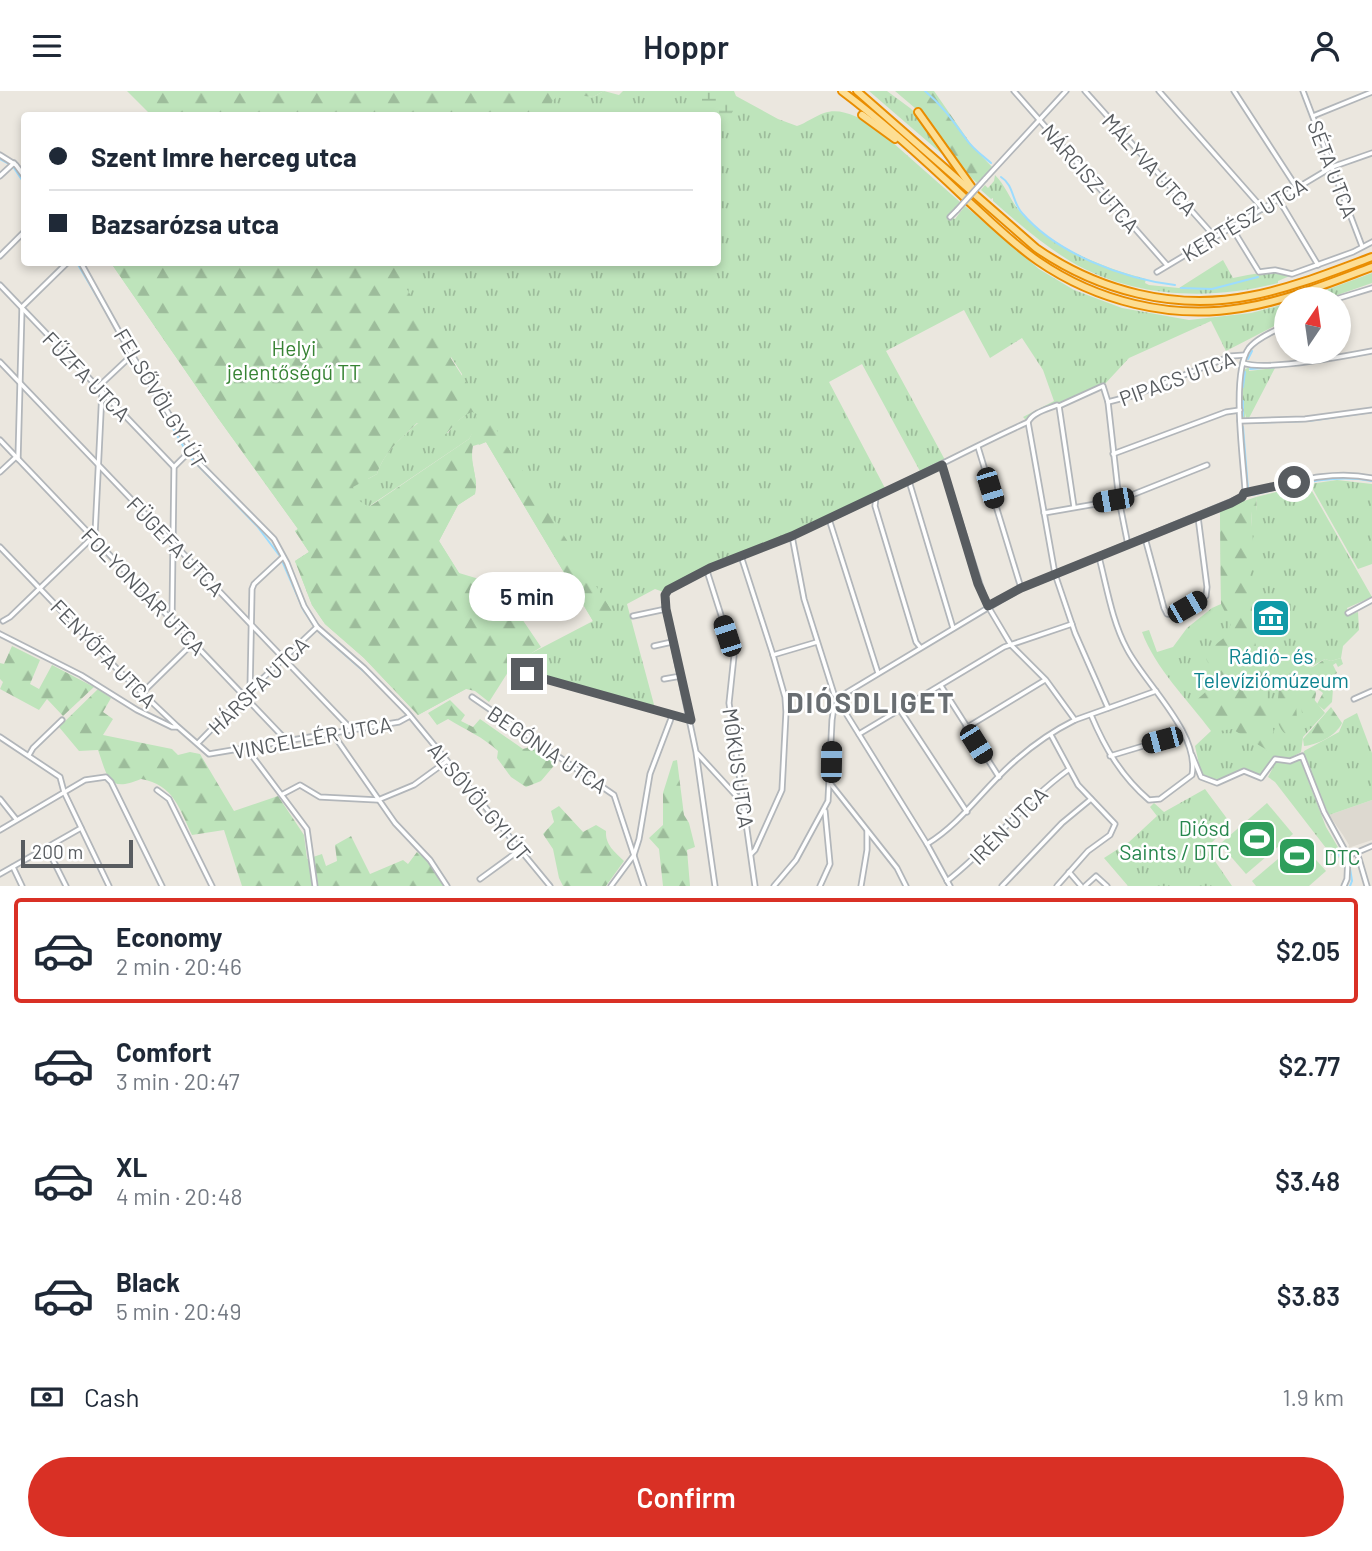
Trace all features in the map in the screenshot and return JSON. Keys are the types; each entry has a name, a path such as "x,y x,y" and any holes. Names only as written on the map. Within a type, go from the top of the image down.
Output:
{"highway":[{"path":"842,91 909,146 1008,238 1038,261 1083,286 1131,303 1180,310 1238,309 1292,296 1372,267"},
{"path":"857,91 886,113 1026,240 1067,267 1108,285 1163,298 1204,301 1248,297 1289,287 1372,257"},
{"path":"918,112 978,197"},
{"path":"862,115 896,140 909,146"}],"street":[{"name":"NÁRCISZ UTCA","path":"1014,91 1167,265"},
{"path":"950,217 1066,91"},
{"name":"MÁLYVA UTCA","path":"1085,91 1215,237"},
{"path":"1159,91 1263,209"},
{"path":"1234,91 1297,188"},
{"name":"SÉTA UTCA","path":"1303,91 1362,246"},
{"path":"1313,116 1372,92"},
{"name":"KERTÉSZ UTCA","path":"1157,272 1332,167 1372,153"},
{"path":"0,155 14,163 21,172"},
{"path":"0,176 14,163"},
{"path":"1279,200 1318,265"},
{"path":"1232,228 1259,272 1275,270 1292,274 1372,242"},
{"path":"0,256 21,235"},
{"path":"0,473 18,458 22,307 64,266"},
{"name":"FELSŐVÖLGYI ÚT","path":"83,266 132,355 191,450 209,475 265,529 283,557 304,606 317,627 384,687 410,716"},
{"name":"FŰZFA UTCA","path":"0,285 174,467"},
{"path":"1351,294 1372,288"},
{"path":"1243,495 1240,409 1243,363 1245,355 1254,344 1274,332"},
{"path":"1243,363 1250,366 1288,363 1372,351"},
{"path":"98,387 132,355"},
{"name":"PIPACS UTCA","path":"1108,402 1135,395 1231,356 1245,355"},
{"name":"FÜGEFA UTCA","path":"0,362 352,730"},
{"path":"715,886 691,720 666,609 666,593 672,587 710,568 829,519 1028,422 1042,411 1057,405 1059,407 1103,386 1108,402 1119,500 1128,545"},
{"path":"4,621 95,535 102,391"},
{"path":"1059,407 1074,507"},
{"path":"1113,454 1240,409"},
{"path":"1240,421 1305,419 1372,410"},
{"path":"1028,422 1055,574 1072,624 1108,708"},
{"name":"FOLYONDÁR UTCA","path":"0,440 288,741"},
{"path":"978,447 1021,588"},
{"path":"172,619 174,467 191,450"},
{"path":"942,465 978,584 988,606 1011,645 1045,680 1075,720"},
{"path":"1044,513 1119,500 1207,465"},
{"path":"774,886 796,860 828,801 832,720 834,707 843,693 1021,588 1243,495 1325,476 1372,478"},
{"path":"909,481 953,628"},
{"path":"876,496 875,506 920,647"},
{"path":"866,500 875,506"},
{"path":"1145,538 1165,612 1174,615 1206,596 1198,516"},
{"path":"829,519 878,673"},
{"path":"792,536 804,599 834,694 840,699 842,707 928,844 950,886"},
{"name":"FENYŐFA UTCA","path":"0,547 142,693 177,726 213,754"},
{"path":"740,556 774,655 785,697 786,712 782,790 751,854"},
{"path":"250,691 254,584 283,557"},
{"path":"1099,557 1118,629 1128,650 1183,734 1201,777 1217,783 1244,771 1261,778 1275,759 1290,761 1302,756 1327,817 1348,856 1344,886"},
{"name":"MÓKUS UTCA","path":"707,571 734,656 729,703 755,886"},
{"path":"1348,613 1372,600"},
{"path":"633,616 666,609"},
{"path":"859,734 1011,645 1072,624"},
{"name":"HÁRSFA UTCA","path":"198,743 317,627"},
{"path":"0,634 81,675 137,710 172,727 177,726"},
{"path":"654,646 672,642"},
{"path":"774,655 817,642"},
{"path":"142,693 193,643"},
{"path":"524,670 529,675 691,720"},
{"path":"664,679 681,676"},
{"path":"966,728 1045,680"},
{"path":"941,686 999,778"},
{"path":"928,844 967,812 1015,760 1051,735 1075,720 1156,691"},
{"path":"1354,699 1372,691"},
{"name":"BEGÓNIA UTCA","path":"472,697 611,792 644,886"},
{"path":"900,710 967,812"},
{"path":"1091,715 1119,769 1152,801 1160,799 1192,773 1191,753"},
{"name":"VINCELLÉR UTCA","path":"213,754 399,722 410,716"},
{"name":"ALSÓVÖLGYI ÚT","path":"410,716 550,886"},
{"path":"611,886 634,855 650,773 671,716"},
{"path":"29,755 62,720"},
{"path":"332,734 395,823 432,862 447,886"},
{"path":"1110,756 1183,734"},
{"path":"1051,735 1068,770 1091,799 1114,821 1112,833 1088,852 1057,886"},
{"path":"0,737 60,777 64,792 110,886"},
{"path":"247,749 307,829 315,886"},
{"path":"696,752 743,802"},
{"path":"283,794 298,785 320,797 378,800 414,785 447,761"},
{"name":"IRÉN UTCA","path":"947,881 983,852 1042,789 1068,770"},
{"path":"0,830 85,780 106,777 111,782 162,886"},
{"path":"830,783 897,868 906,886"},
{"path":"157,790 169,799 212,886"},
{"path":"0,799 17,820"},
{"path":"1002,886 1062,823 1091,799"},
{"path":"820,886 830,864 825,809"},
{"path":"0,874 81,828"},
{"path":"861,886 867,831"},
{"path":"1348,856 1372,846"},
{"path":"47,848 66,886"},
{"path":"480,879 521,849"},
{"path":"1357,852 1367,886"},
{"path":"13,867 22,886"},
{"path":"1069,872 1083,886 1095,876 1107,886"}],"shaded area":[{"path":"1372,800 1372,840 1348,848 1349,845 1329,815"}],"green space":[{"path":"127,91 604,91 593,97 560,93 543,112 148,112"},
{"path":"562,91 593,97 604,91 619,95 623,91 734,91 736,96 778,119 797,126 824,113 837,111 874,126 960,202 949,215 955,219 965,206 1039,269 1074,290 1122,308 1189,320 1251,313 1274,307 1274,326 1226,351 1211,321 1129,358 1103,386 1030,418 1028,422 1023,417 1054,401 1043,370 1022,338 990,358 964,310 886,351 945,460 921,473 862,364 829,382 886,490 829,519 690,578 666,593 655,589 627,604 656,712 593,695 528,672 524,657 418,715 364,658 325,624 312,605 295,561 309,552 295,531 298,529 113,266 721,266 721,112 452,112","holes":["451,357 462,374 464,416 448,433 418,423 389,452 377,474 368,479 408,399","472,434 479,445 486,442 593,621 524,657 459,573 439,541 458,505 475,494 476,482 471,455 368,507 469,439"]},
{"path":"704,91 726,91 736,106 727,121 721,121 721,112 707,112 702,101"},
{"path":"869,91 887,91 910,108 923,120 942,154"},
{"path":"895,91 934,91 973,147 993,168 977,183 960,167 929,120"},
{"path":"995,175 1019,210 1050,238 1112,269 1146,279 1145,283 1149,285 1179,288 1223,260 1233,278 1270,272 1292,275 1278,283 1252,289 1198,294 1172,293 1119,283 1070,261 993,201 993,198 981,190 985,185 988,188"},
{"name":"Helyi jelentőségű TT","path":"113,266 409,266 400,276 408,291 612,611 593,621 486,442 473,446 475,494 458,505 439,541 459,573 499,585 541,647 524,658 526,673 510,669 489,702 475,691 466,689 418,715 364,658 325,624 312,605 295,561 309,552 295,531 298,529","holes":["472,412 477,414 476,425 469,439 369,507 358,500 353,487 377,474 389,452 417,423 440,439"]},
{"path":"1372,273 1372,283 1351,290 1351,287 1334,287"},
{"path":"1249,367 1249,371 1275,368 1249,418 1246,418 1245,413 1245,419 1241,416 1244,370"},
{"path":"1337,480 1372,484 1372,564 1358,569 1310,484"},
{"path":"1308,484 1372,597 1347,608 1349,614 1358,612 1359,630 1343,646 1341,658 1331,661 1325,659 1307,669 1316,669 1319,676 1300,682 1325,713 1303,737 1301,752 1290,758 1275,756 1259,776 1243,770 1220,780 1206,779 1201,773 1195,746 1211,731 1163,671 1142,632 1149,630 1157,652 1173,647 1187,628 1221,604 1220,509 1252,527 1251,511 1257,511 1256,497"},
{"path":"1256,497 1257,511 1251,512 1254,557 1250,572 1250,624 1256,646 1275,673 1264,685 1276,743 1283,741 1275,758 1263,775 1259,776 1254,773 1267,750 1232,729 1213,732 1192,704 1218,681 1206,659 1206,652 1225,637 1231,624 1221,604 1220,509"},
{"path":"12,646 40,660 30,684 39,689 52,665 94,687 63,716 47,699 39,710 0,689 3,682 0,679 0,663 4,664"},
{"path":"1341,658 1343,664 1338,667 1336,663 1333,665 1337,673 1334,675 1343,675 1333,689 1332,702 1324,710 1317,704 1323,693 1314,686 1314,703 1302,713 1299,688 1295,688 1297,719 1288,736 1278,720 1279,688 1289,681 1300,682 1319,676 1315,669 1298,669 1313,667 1325,659 1331,661"},
{"path":"98,689 111,698 103,712 113,719 103,735 172,749 178,755 190,752 200,754 234,811 278,796 304,835 307,859 322,854 326,866 337,861 335,845 351,836 370,874 403,860 408,864 417,852 431,864 445,886 242,886 224,830 192,835 174,799 161,786 141,779 130,783 116,783 107,775 98,750 79,751 59,727"},
{"path":"450,700 465,715 461,721 473,727 480,719 523,749 537,745 558,761 541,781 526,787 511,777 497,758 498,751 486,742 448,719 437,725 428,713"},
{"path":"1331,707 1342,723 1339,728 1326,739 1304,746 1303,739"},
{"path":"1357,713 1372,753 1372,800 1329,815 1303,755 1304,751 1339,732 1344,720"},
{"path":"1300,759 1326,827 1342,854 1336,861 1275,782 1268,777 1277,760 1291,762"},
{"path":"677,760 684,815 689,823 695,847 687,850 690,886 663,886 659,849 649,838 663,825 663,793 673,761"},
{"path":"1205,789 1231,824 1206,848 1232,886 1128,886 1104,858 1129,842 1157,816 1150,807 1154,803 1164,812"},
{"name":"Diósd Saints / DTC","path":"1267,803 1293,834 1246,874 1220,844"},
{"path":"559,806 583,832 596,825 606,831 609,844 624,861 606,886 563,886 553,849 543,834 554,822 551,811"},
{"name":"DTC","path":"1299,841 1326,871 1309,886 1256,886 1252,881"}],"waterway":[{"path":"925,91 942,108 971,146 991,163"},
{"path":"0,159 9,164"},
{"path":"14,168 21,178"},
{"path":"1001,177 1008,184 1022,213 1054,241 1113,270 1175,285"},
{"path":"79,266 112,322"},
{"path":"1181,288 1212,289 1258,277"},
{"path":"1248,359 1252,351"},
{"path":"1298,365 1372,353"},
{"path":"137,366 186,451"},
{"path":"1250,369 1275,367"},
{"path":"1243,387 1245,372"},
{"path":"1243,401 1243,416"},
{"path":"1308,421 1372,412"},
{"path":"1246,423 1305,421"},
{"path":"1243,427 1248,489"},
{"path":"189,456 257,526 279,555"},
{"path":"1251,495 1326,480 1372,481"},
{"path":"283,563 304,611 314,626"},
{"path":"319,632 368,675"},
{"path":"412,721 444,760"},
{"path":"448,766 464,784"},
{"path":"1335,850 1342,859"},
{"path":"1343,861 1344,853"},
{"path":"1349,862 1352,881 1350,886"}],"place":[{"name":"Rádió- és Televíziómúzeum","path":"1271,618"},
{"name":"Diósd Saints / DTC","path":"1257,839"},
{"name":"DTC","path":"1297,856"}],"district":[{"name":"DIÓSDLIGET","path":"871,702"}],"route":[{"path":"527,674 691,720 666,609 665,595 668,590 710,568 792,536 942,465 978,584 988,606 1021,588 1231,503 1244,493 1294,482"}]}
